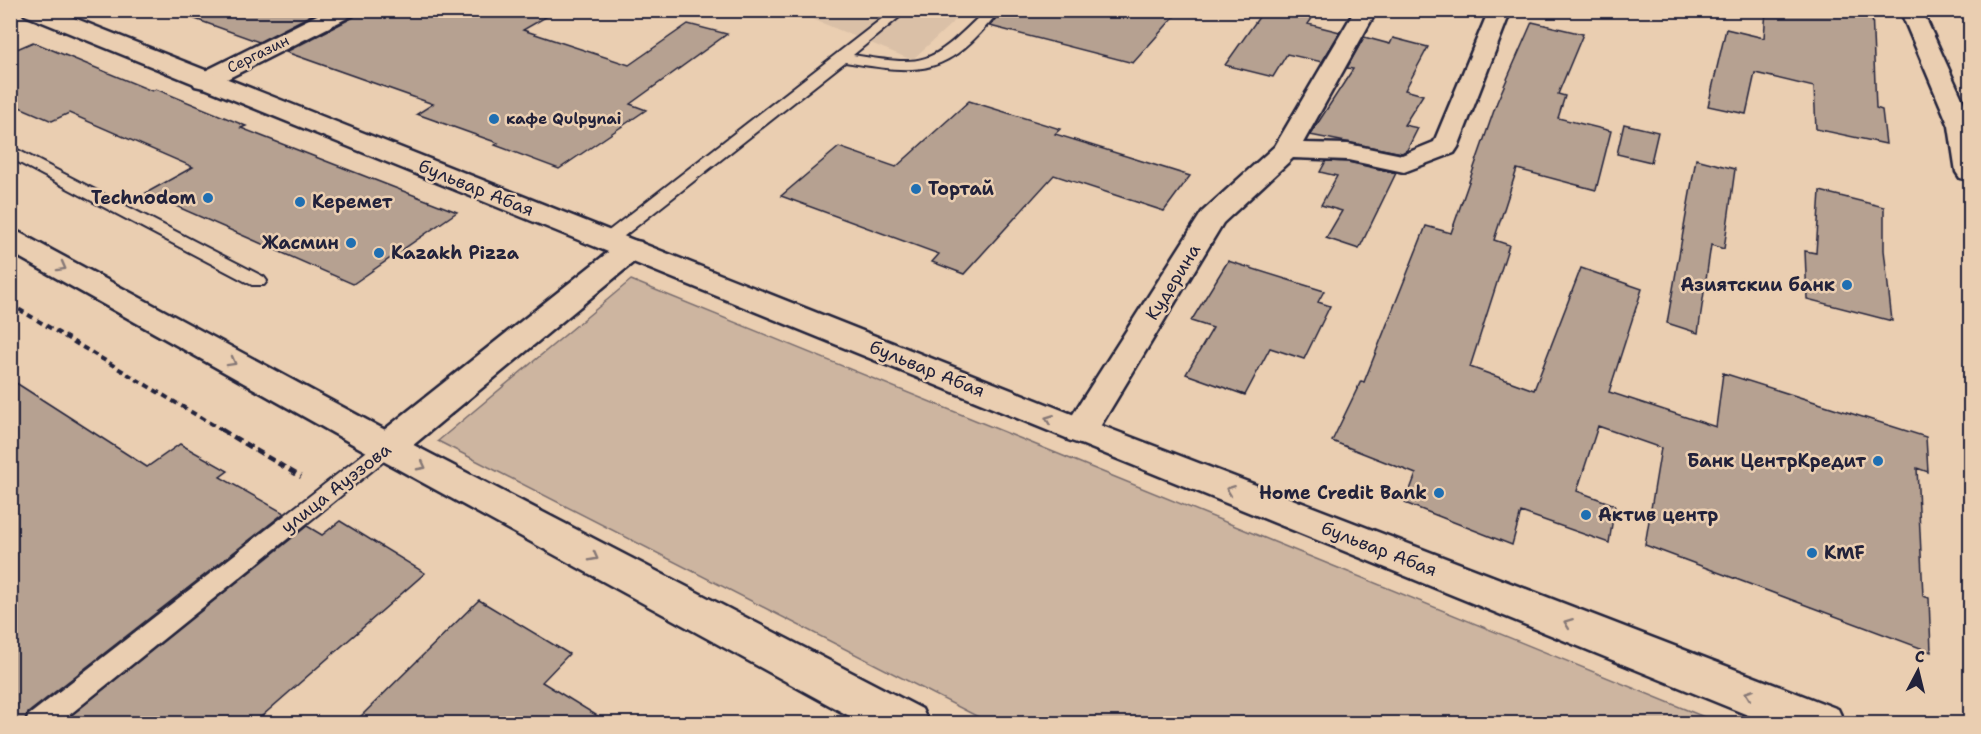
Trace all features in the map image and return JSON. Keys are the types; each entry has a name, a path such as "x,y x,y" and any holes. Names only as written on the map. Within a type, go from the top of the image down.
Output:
{"main road":[{"name":"бульвар Абая","path":"33,10 204,81 1080,431 1823,723"},
{"name":"Сергазин","path":"204,81 345,10"},
{"name":"Кудерина","path":"1080,431 1212,219 1286,150 1366,10"},
{"path":"1286,150 1348,152 1404,164 1445,147 1500,10"},
{"path":"1911,10 1962,126 1971,172"},
{"path":"10,239 884,718"},
{"name":"улица Ауэзова","path":"387,447 619,245"}],"lane":[{"path":"619,245 841,57 902,10"},
{"path":"841,57 893,65 928,64 946,53 994,10"},
{"path":"10,151 258,281"},
{"name":"улица Ауэзова","path":"39,723 387,447"}],"path":[{"path":"10,304 329,493"}],"shaded area":[{"path":"793,11 965,11 912,60"},
{"path":"631,280 1719,723 990,723 438,441"}],"building":[{"path":"185,10 321,10 259,42 184,15"},
{"path":"358,10 558,10 523,30 629,65 688,24 727,34 630,104 646,110 559,169 495,145 498,143 417,114 433,104 286,52 354,17"},
{"path":"1002,10 1180,10 1133,63 990,26"},
{"path":"1264,10 1287,10 1313,17 1308,24 1340,32 1322,62 1287,54 1273,77 1225,65"},
{"path":"1766,10 1872,10 1876,108 1882,110 1886,144 1816,129 1814,87 1755,73 1746,114 1708,106 1726,29 1764,38"},
{"path":"1532,22 1583,34 1558,94 1565,96 1558,118 1611,131 1596,190 1517,169 1494,240 1509,245 1470,367 1534,390 1581,268 1642,289 1609,392 1716,427 1723,373 1926,437 1928,472 1917,468 1923,596 1929,598 1931,652 1645,545 1661,448 1598,426 1577,491 1615,505 1609,543 1521,512 1512,545 1405,503 1416,474 1332,441 1361,381 1364,382 1426,226 1451,233 1497,102"},
{"path":"1364,37 1390,44 1393,38 1428,47 1405,90 1423,95 1404,125 1418,128 1407,150 1402,153 1310,135 1353,69 1347,68"},
{"name":"Керемет","path":"33,42 152,91 156,89 246,126 241,128 457,212 353,284 146,193 193,167 69,113 52,121 10,103 10,52"},
{"name":"Тортай","path":"969,101 1060,129 1055,134 1190,176 1164,211 1054,175 964,274 932,262 939,254 781,196 839,147 896,167"},
{"path":"1624,124 1658,132 1651,162 1617,154"},
{"path":"1696,159 1735,169 1724,249 1711,245 1698,333 1667,323"},
{"path":"1326,161 1348,162 1396,173 1359,249 1326,238 1342,211 1321,205 1337,176 1320,172"},
{"path":"1820,191 1884,207 1884,250 1892,321 1807,299 1805,251 1816,253"},
{"path":"1228,261 1324,291 1318,302 1330,306 1304,359 1270,348 1245,395 1186,374 1213,328 1191,321"},
{"path":"10,379 147,467 180,444 228,471 220,477 284,513 28,713 23,723 10,723"},
{"path":"340,521 425,573 254,723 62,723 307,526 322,535"},
{"path":"479,600 569,654 542,682 609,723 354,723"}],"place":[{"name":"кафе Qulpynai","path":"494,119"},
{"name":"Тортай","path":"916,189"},
{"name":"Technodom","path":"208,198"},
{"name":"Керемет","path":"300,202"},
{"name":"Жасмин","path":"351,243"},
{"name":"Kazakh Pizza","path":"379,253"},
{"name":"Азиятскии банк","path":"1847,285"},
{"name":"Банк ЦентрКредит","path":"1878,461"},
{"name":"Home Credit Bank","path":"1439,493"},
{"name":"Актив центр","path":"1586,515"},
{"name":"KMF","path":"1812,553"}]}
